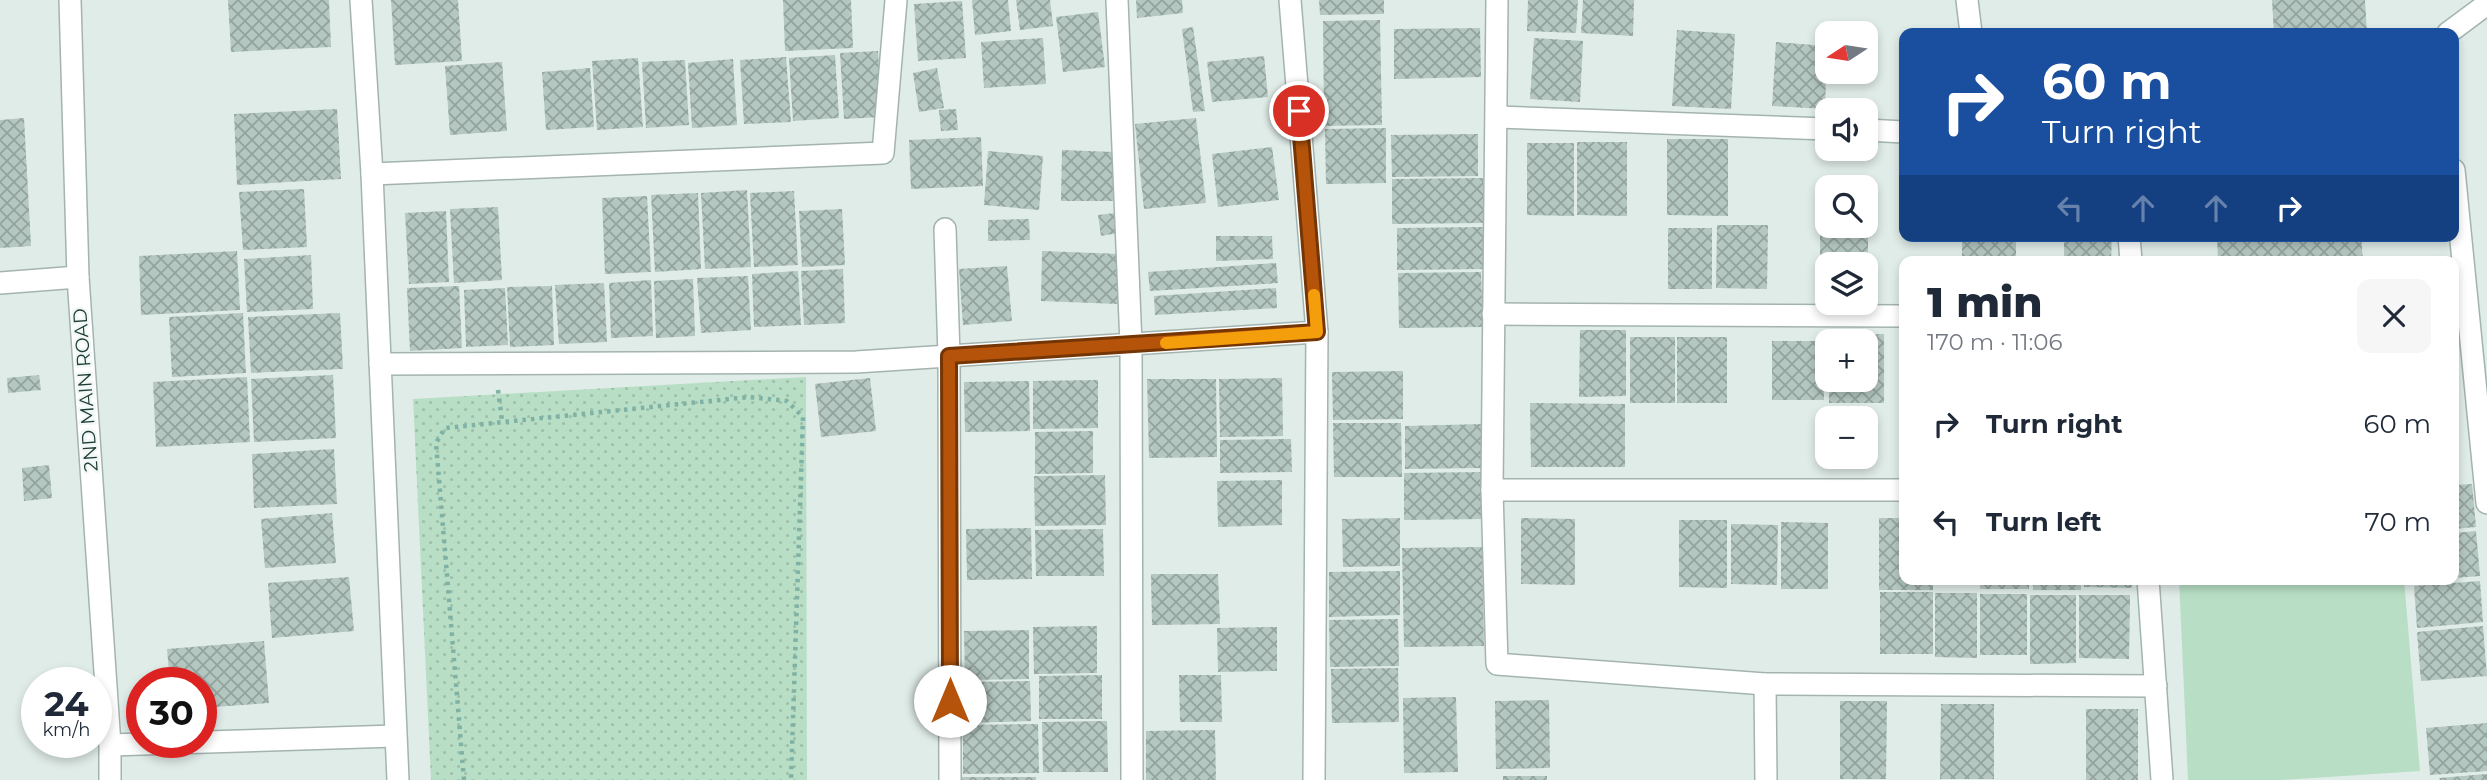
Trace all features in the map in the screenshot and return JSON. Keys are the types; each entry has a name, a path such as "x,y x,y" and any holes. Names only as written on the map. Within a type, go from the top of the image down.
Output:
{"street":[{"name":"2ND MAIN ROAD","path":"70,0 78,277 105,667"},
{"path":"361,0 372,174 398,780"},
{"path":"372,174 883,153 896,0"},
{"path":"1117,0 1131,345 1132,780"},
{"path":"1290,0 1317,332 1314,780"},
{"path":"1497,0 1498,117 1492,490 1497,664 1765,684 2156,686"},
{"path":"1967,0 1970,28"},
{"path":"2455,28 2487,4"},
{"path":"1498,117 1815,129"},
{"path":"1878,131 1899,132"},
{"path":"2459,220 2487,503"},
{"path":"945,229 949,356 950,780"},
{"path":"0,283 78,277"},
{"path":"1493,314 1899,316"},
{"path":"380,364 856,362 1317,332"},
{"path":"1492,490 1899,490"},
{"path":"2148,585 2162,780"},
{"path":"1765,684 1766,780"},
{"path":"112,745 395,736"},
{"name":"2ND MAIN ROAD","path":"110,758 110,780"}],"path":[{"path":"464,780 436,443 445,428 749,397 787,401 803,417 791,780"}],"green space":[{"path":"806,377 807,780 431,780 413,399"},
{"path":"2179,585 2404,585 2420,771 2281,780 2188,780"}],"building":[{"path":"228,0 329,0 331,47 231,52"},
{"path":"391,0 458,0 462,61 395,65"},
{"path":"783,0 851,0 853,48 785,51"},
{"path":"972,0 1008,0 1011,31 975,35"},
{"path":"1016,0 1050,0 1053,26 1020,30"},
{"path":"1136,0 1182,0 1183,13 1137,18"},
{"path":"1319,0 1384,0 1384,14 1320,15"},
{"path":"1528,0 1578,0 1576,33 1527,31"},
{"path":"1583,0 1634,0 1633,36 1581,33"},
{"path":"2272,0 2365,0 2367,28 2274,28"},
{"path":"962,1 966,58 918,61 914,4"},
{"path":"1098,12 1105,67 1063,72 1056,17"},
{"path":"1380,20 1382,125 1324,126 1323,21"},
{"path":"1193,27 1205,111 1193,112 1182,29"},
{"path":"1480,28 1481,77 1394,79 1394,29"},
{"path":"1677,30 1735,34 1731,109 1672,106"},
{"path":"1043,38 1046,84 984,88 981,42"},
{"path":"1534,38 1583,41 1580,102 1530,99"},
{"path":"1776,42 1815,45 1815,84 1826,84 1825,98 1815,98 1815,108 1772,106"},
{"path":"878,51 882,117 844,119 840,53"},
{"path":"835,55 839,118 793,121 789,58"},
{"path":"1264,56 1268,97 1212,102 1207,62"},
{"path":"786,57 791,122 744,124 740,60"},
{"path":"638,58 643,127 597,130 592,61"},
{"path":"733,59 737,125 692,128 688,63"},
{"path":"685,60 689,125 646,128 642,62"},
{"path":"502,62 507,131 450,135 445,66"},
{"path":"590,68 594,127 546,130 542,72"},
{"path":"937,68 944,108 919,112 913,73"},
{"path":"337,109 341,179 237,185 234,114"},
{"path":"956,109 958,130 941,131 939,110"},
{"path":"24,118 31,246 0,248 0,120"},
{"path":"1196,118 1206,203 1144,209 1135,124"},
{"path":"1386,128 1386,183 1326,184 1325,129"},
{"path":"1478,134 1478,176 1392,177 1391,135"},
{"path":"981,137 983,186 911,189 909,140"},
{"path":"1667,139 1728,139 1728,216 1667,215"},
{"path":"1577,142 1627,142 1627,216 1577,215"},
{"path":"1527,143 1574,143 1574,216 1527,215"},
{"path":"1272,147 1279,200 1218,207 1212,154"},
{"path":"1062,150 1114,152 1113,201 1061,201"},
{"path":"988,151 1043,156 1039,210 984,205"},
{"path":"1483,178 1484,223 1392,224 1392,179"},
{"path":"304,189 307,247 243,250 239,192"},
{"path":"747,190 751,267 705,269 701,193"},
{"path":"794,191 798,265 754,267 750,193"},
{"path":"698,193 701,269 655,272 651,195"},
{"path":"647,196 651,272 605,274 602,198"},
{"path":"498,207 502,280 454,283 450,209"},
{"path":"842,209 845,265 802,267 799,211"},
{"path":"446,211 449,282 409,284 405,213"},
{"path":"1115,213 1118,233 1101,236 1098,215"},
{"path":"1029,219 1030,240 988,241 988,220"},
{"path":"1717,225 1768,225 1767,289 1716,288"},
{"path":"1483,227 1483,269 1397,270 1397,228"},
{"path":"1668,228 1712,228 1712,289 1668,289"},
{"path":"1216,236 1272,236 1273,259 1216,261"},
{"path":"1820,238 1868,238 1868,252 1820,252"},
{"path":"1962,242 2016,242 2016,256 1962,256"},
{"path":"2064,242 2112,242 2111,256 2064,256"},
{"path":"2217,242 2361,242 2363,256 2218,256"},
{"path":"237,251 240,310 141,315 139,256"},
{"path":"1042,251 1121,254 1119,304 1041,301"},
{"path":"311,255 313,309 247,312 244,259"},
{"path":"1276,263 1278,283 1150,291 1148,272"},
{"path":"1007,266 1012,321 963,325 959,269"},
{"path":"843,269 845,323 804,325 801,271"},
{"path":"798,271 801,325 754,327 752,274"},
{"path":"1481,272 1483,327 1399,328 1398,273"},
{"path":"748,276 751,330 701,333 697,278"},
{"path":"693,279 695,336 656,338 654,281"},
{"path":"651,280 653,336 611,338 609,283"},
{"path":"604,283 607,342 559,344 555,285"},
{"path":"459,286 462,348 410,351 407,288"},
{"path":"552,286 554,345 510,347 507,287"},
{"path":"505,288 508,345 466,347 464,290"},
{"path":"1276,288 1277,308 1155,315 1154,296"},
{"path":"243,313 246,373 172,377 169,317"},
{"path":"340,313 343,369 251,373 248,317"},
{"path":"1580,330 1626,330 1626,396 1579,397"},
{"path":"1878,334 1884,334 1884,403 1829,403 1829,392 1878,392"},
{"path":"1630,337 1675,337 1675,403 1630,403"},
{"path":"1677,337 1727,337 1727,403 1677,403"},
{"path":"1772,341 1815,341 1815,392 1824,392 1824,400 1772,400"},
{"path":"1403,371 1403,419 1333,420 1332,372"},
{"path":"39,375 41,390 8,393 7,378"},
{"path":"333,375 336,438 254,442 251,379"},
{"path":"247,377 250,442 156,447 153,382"},
{"path":"870,378 876,431 821,437 815,384"},
{"path":"1282,378 1283,436 1220,437 1219,379"},
{"path":"1147,379 1216,379 1217,457 1149,458"},
{"path":"1098,380 1098,428 1033,429 1033,381"},
{"path":"1029,381 1030,431 965,432 964,382"},
{"path":"1530,403 1625,404 1625,467 1531,467"},
{"path":"1333,423 1401,423 1402,477 1334,477"},
{"path":"1484,424 1485,468 1405,469 1405,426"},
{"path":"1093,431 1093,473 1035,474 1035,432"},
{"path":"1291,439 1292,472 1220,473 1220,440"},
{"path":"334,449 337,504 254,508 252,454"},
{"path":"49,465 52,498 24,501 22,468"},
{"path":"1485,472 1485,519 1404,520 1404,473"},
{"path":"1105,475 1106,525 1035,526 1034,476"},
{"path":"1282,480 1282,525 1218,527 1217,481"},
{"path":"2472,484 2476,527 2459,529 2459,485"},
{"path":"332,513 336,563 265,568 261,519"},
{"path":"1400,518 1400,566 1343,567 1342,519"},
{"path":"1521,518 1575,519 1575,585 1521,584"},
{"path":"1879,518 1899,518 1899,585 1933,585 1933,590 1879,590"},
{"path":"1679,520 1727,520 1727,588 1679,587"},
{"path":"1781,522 1828,523 1828,589 1781,589"},
{"path":"1731,524 1778,525 1777,585 1731,584"},
{"path":"1031,528 1032,579 967,580 966,529"},
{"path":"1103,529 1104,576 1036,576 1035,530"},
{"path":"2476,531 2480,576 2459,578 2459,533"},
{"path":"1482,547 1484,646 1404,647 1402,548"},
{"path":"1400,571 1400,615 1329,617 1329,572"},
{"path":"1151,574 1218,574 1220,624 1152,625"},
{"path":"349,577 354,631 272,638 268,583"},
{"path":"2480,581 2483,622 2417,628 2414,586 2459,585 2459,583"},
{"path":"1980,585 2029,585 2029,589 1980,589"},
{"path":"2033,585 2081,585 2081,590 2033,590"},
{"path":"2084,585 2132,585 2132,588"},
{"path":"1880,592 1933,592 1933,654 1880,654"},
{"path":"1935,593 1977,593 1977,658 1935,657"},
{"path":"1980,594 2027,594 2027,655 1980,655"},
{"path":"2030,595 2076,595 2076,663 2030,664"},
{"path":"2079,595 2130,595 2129,659 2079,658"},
{"path":"1398,619 1399,666 1330,667 1329,620"},
{"path":"1097,626 1097,673 1034,674 1033,627"},
{"path":"2483,626 2487,676 2421,681 2417,632"},
{"path":"1277,627 1277,671 1218,672 1217,628"},
{"path":"1029,630 1029,679 965,680 964,631"},
{"path":"264,641 269,703 217,707 217,667 169,667 167,649"},
{"path":"1398,668 1399,722 1332,723 1331,669"},
{"path":"1102,675 1102,719 1039,719 1039,676"},
{"path":"1179,675 1221,675 1222,722 1180,722"},
{"path":"1030,681 1031,721 966,723 965,682"},
{"path":"1456,697 1458,772 1404,773 1403,698"},
{"path":"1549,700 1550,768 1496,769 1495,701"},
{"path":"1840,701 1887,701 1886,779 1840,779"},
{"path":"1941,704 1994,704 1994,779 1940,779"},
{"path":"2086,709 2138,709 2138,780 2086,780"},
{"path":"1107,721 1108,772 1043,772 1042,722"},
{"path":"2487,723 2487,771 2430,775 2426,728"},
{"path":"1038,724 1039,773 963,774 963,725"},
{"path":"1215,730 1216,780 1146,780 1146,731"},
{"path":"2487,774 2487,780 2439,778"},
{"path":"1503,776 1547,776 1547,780 1503,780"},
{"path":"962,777 1036,777 1036,780 962,780"}],"slow traffic":[{"path":"1166,343 1317,332 1314,295"}],"route":[{"path":"950,701 949,356 1317,332 1299,111"}]}
